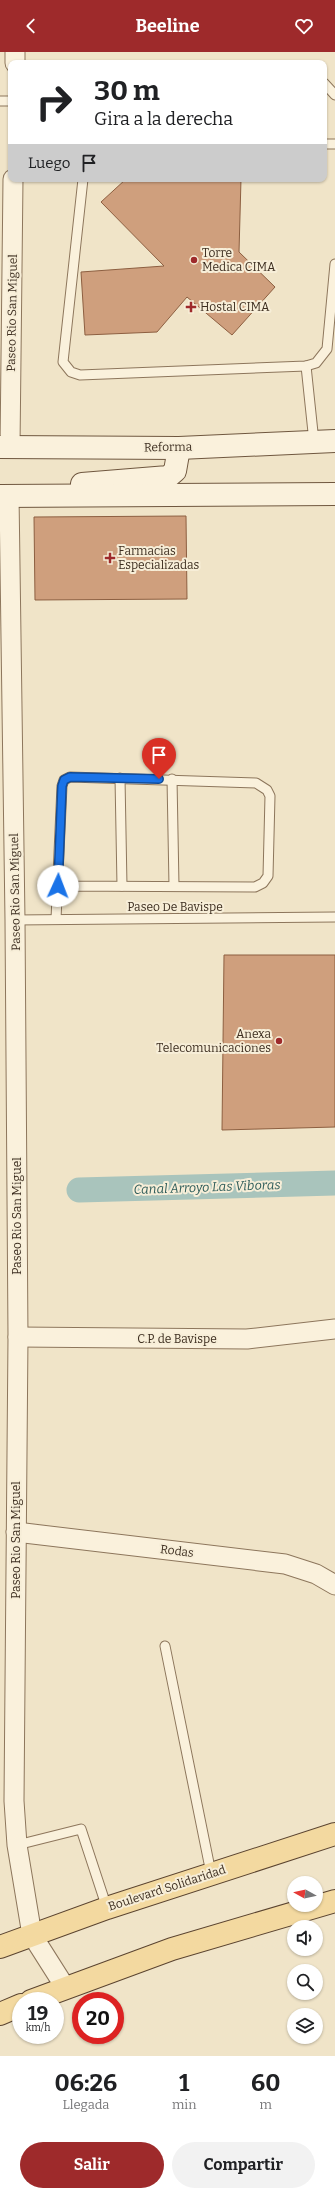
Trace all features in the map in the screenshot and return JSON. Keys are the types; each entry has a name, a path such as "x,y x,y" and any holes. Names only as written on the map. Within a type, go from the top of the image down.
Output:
{"main road":[{"name":"Reforma","path":"5,447 179,448 325,442"},
{"path":"39,495 67,486 168,477 175,471 179,448"},
{"path":"5,495 152,496 335,494"},
{"name":"Boulevard Solidaridad","path":"0,1947 32,1934 211,1873 335,1834"},
{"path":"53,1992 172,1949 335,1901"},
{"path":"0,2014 12,2009"}],"street":[{"name":"Paseo Rio San Miguel","path":"5,447 13,182"},
{"name":"Paseo Rio San Miguel","path":"5,495 16,920 18,1337 14,1801 17,1844 32,1934"},
{"name":"C.P. de Bavispe","path":"18,1337 247,1339 335,1329"},
{"name":"Rodas","path":"16,1532 285,1564 316,1574 335,1585"},
{"path":"32,1934 65,1987"}],"lane":[{"path":"327,86 335,95"},
{"path":"83,182 64,362 71,372 80,375 306,366 316,363 327,349 335,264"},
{"path":"306,366 325,442"},
{"path":"56,919 62,786 64,780 70,777 172,779 256,783 267,790 270,796 268,876 263,883 255,887 58,886"},
{"path":"120,778 122,886"},
{"path":"172,779 174,886"},
{"name":"Paseo De Bavispe","path":"16,920 335,917"},
{"path":"165,1646 211,1873"},
{"path":"17,1844 81,1828 108,1908"}],"building":[{"name":"Torre Medica CIMA","path":"123,182 241,182 239,252 275,287 232,335 187,297 157,332 85,335 81,272 164,266 101,202"},
{"name":"Farmacias Especializadas","path":"186,516 187,599 35,600 34,517"},
{"name":"Anexa Telecomunicaciones","path":"224,955 335,955 335,1127 222,1130"}],"waterway":[{"name":"Canal Arroyo Las Viboras","path":"79,1190 335,1183"}],"place":[{"name":"Torre Medica CIMA","path":"194,260"},
{"name":"Hostal CIMA","path":"191,307"},
{"name":"Farmacias Especializadas","path":"110,558"},
{"name":"Anexa Telecomunicaciones","path":"279,1041"}],"route":[{"path":"58,886 62,786 64,780 70,777 159,779"}]}
